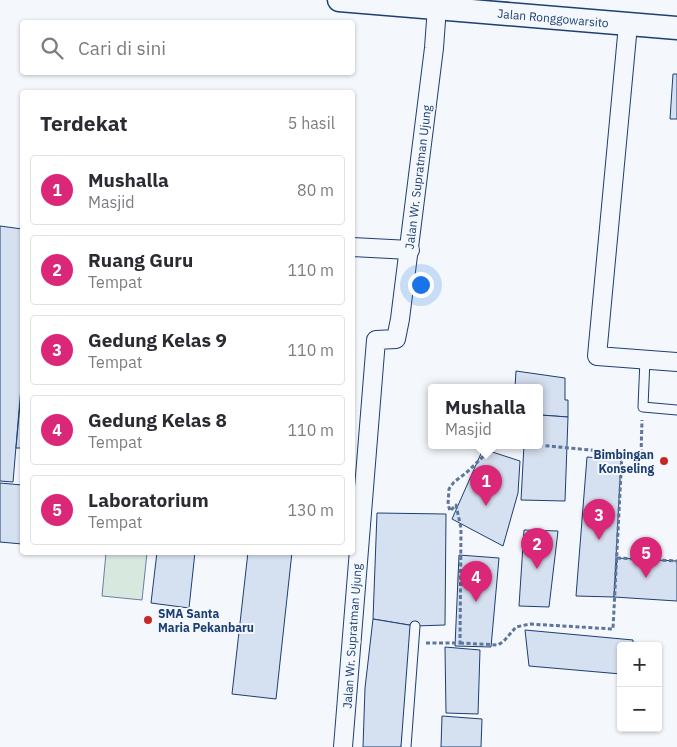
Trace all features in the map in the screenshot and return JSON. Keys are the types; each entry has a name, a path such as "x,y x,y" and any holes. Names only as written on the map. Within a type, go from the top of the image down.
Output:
{"street":[{"name":"Jalan Ronggowarsito","path":"339,0 426,4 628,25 677,28"},
{"name":"Jalan Wr. Supratman Ujung","path":"343,747 376,340 396,339 410,250 434,48 426,4"},
{"path":"628,25 597,356 677,362"},
{"path":"355,247 410,250"}],"lane":[{"path":"645,359 643,407 677,410"},
{"path":"406,747 415,626"}],"path":[{"path":"543,445 640,455 643,407"},
{"path":"460,643 462,528 456,505 450,511 448,504 449,489 454,482 491,449"},
{"path":"414,642 498,645 516,627 530,624 613,629 622,453"},
{"path":"617,558 677,561"}],"shaded area":[{"path":"106,555 147,555 142,600 102,596"}],"building":[{"path":"673,74 677,74 677,119 670,119"},
{"path":"0,226 20,229 20,399 13,482 0,481"},
{"path":"516,371 565,378 565,400 568,400 568,417 543,415 543,384 515,384"},
{"path":"20,405 20,448 16,448"},
{"path":"543,415 568,417 565,501 521,500 524,449 543,449"},
{"path":"483,449 520,461 518,493 503,546 452,519"},
{"path":"587,457 621,460 614,597 576,596"},
{"path":"0,483 20,485 20,544 0,542"},
{"path":"377,513 446,514 445,625 415,626 373,619"},
{"path":"524,530 558,531 549,607 519,606"},
{"path":"157,555 195,555 189,608 151,603"},
{"path":"248,555 292,555 276,699 232,694"},
{"path":"459,555 499,558 491,647 455,646"},
{"path":"617,558 677,561 677,601 614,597"},
{"path":"373,619 415,626 401,747 363,747 365,688"},
{"path":"525,630 633,640 633,642 617,642 617,674 529,666"},
{"path":"445,647 480,650 478,714 446,713"},
{"path":"442,716 482,719 481,747 441,747"}],"place":[{"name":"Bimbingan Konseling","path":"664,461"},
{"name":"Mushalla","path":"486,506"},
{"name":"Gedung Kelas 9","path":"599,540"},
{"name":"Ruang Guru","path":"537,569"},
{"name":"Laboratorium","path":"646,578"},
{"name":"Gedung Kelas 8","path":"476,602"},
{"name":"SMA Santa Maria Pekanbaru","path":"148,620"}]}
